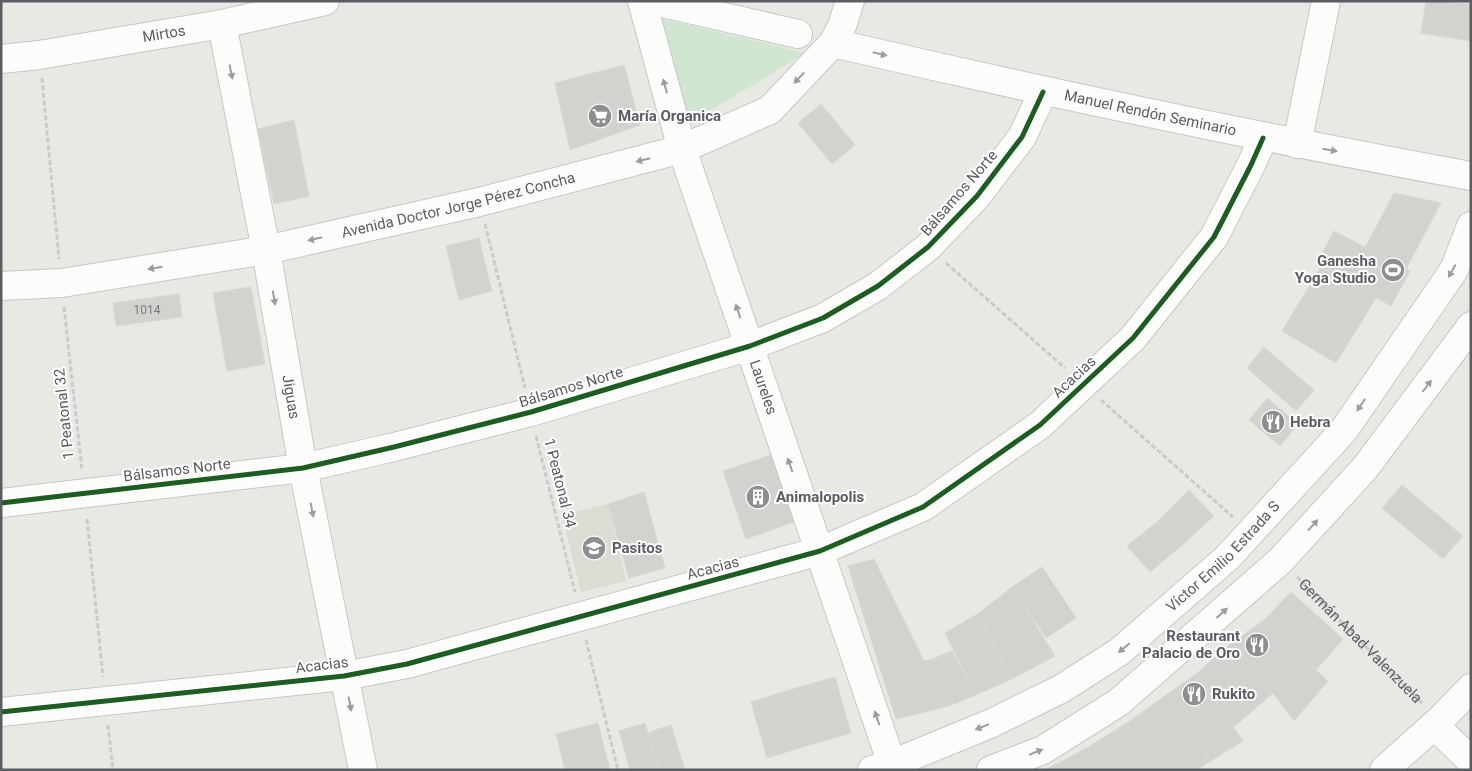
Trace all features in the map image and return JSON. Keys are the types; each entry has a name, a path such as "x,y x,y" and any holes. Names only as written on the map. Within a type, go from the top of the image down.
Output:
{"street":[{"name":"Mirtos","path":"1,59 39,56 222,24 325,1"},
{"name":"Laureles","path":"642,1 682,150 820,551 886,768"},
{"path":"654,1 798,34"},
{"name":"Avenida Doctor Jorge Pérez Concha","path":"1,286 62,283 266,250 479,202 682,150 770,110 832,43 842,26 850,1"},
{"path":"1297,144 1304,118 1326,1"},
{"name":"Jiguas","path":"222,24 266,250 303,468 363,770"},
{"name":"Manuel Rendón Seminario","path":"832,43 1043,92 1263,138 1471,176"},
{"name":"Bálsamos Norte","path":"1,503 303,468 394,448 531,412 750,346 823,318 878,286 928,247 977,196 1022,137 1043,92"},
{"name":"Acacias","path":"1,712 344,676 407,664 820,551 923,507 1040,425 1133,338 1214,236 1263,138"},
{"name":"Víctor Emilio Estrada S","path":"886,768 992,723 1061,689 1118,652 1228,557 1344,430 1454,270 1471,226"},
{"path":"991,770 1042,750 1119,702 1280,561 1365,468 1471,326"},
{"path":"1251,533 1280,561"},
{"path":"1384,770 1437,723 1471,688"},
{"path":"1437,723 1471,761"}],"shaded area":[{"name":"Pasitos","path":"608,504 626,581 581,592 562,515"}],"green space":[{"path":"656,17 806,53 688,124"}],"building":[{"path":"1426,1 1471,4 1471,41 1421,33"},
{"path":"624,65 640,125 570,150 555,83"},
{"path":"821,104 855,145 832,164 798,123"},
{"path":"294,120 309,196 274,204 258,129"},
{"path":"1394,193 1441,203 1406,269 1365,248"},
{"path":"1334,231 1410,271 1391,306 1316,265"},
{"path":"479,238 492,291 459,300 446,246"},
{"path":"1321,267 1376,298 1336,363 1282,331"},
{"path":"251,287 265,364 227,371 213,293"},
{"path":"179,294 182,317 116,326 113,303"},
{"path":"1264,347 1314,390 1296,411 1247,368"},
{"name":"Hebra","path":"1267,398 1298,424 1280,446 1249,420"},
{"name":"Animalopolis","path":"771,455 794,522 746,539 723,471"},
{"path":"1402,485 1463,536 1443,559 1382,508"},
{"path":"1189,490 1214,516 1180,547 1157,522"},
{"path":"644,492 665,568 629,578 608,504"},
{"path":"1157,522 1180,547 1150,572 1127,546"},
{"path":"874,559 924,661 942,708 896,719 848,566"},
{"path":"1042,567 1076,618 1046,638 1012,587"},
{"path":"1012,587 1055,656 1012,679 979,613"},
{"path":"1291,592 1343,639 1316,670 1263,621"},
{"path":"979,613 1012,679 976,695 945,633"},
{"path":"1263,621 1328,681 1294,721 1273,693 1228,646"},
{"path":"1228,646 1273,693 1234,727 1196,674"},
{"path":"952,651 976,695 966,699 944,654"},
{"path":"944,654 966,699 954,704 933,659"},
{"path":"933,659 954,704 942,708 924,661"},
{"path":"1196,674 1243,741 1209,762 1166,695"},
{"path":"835,677 851,733 813,744 796,688"},
{"path":"796,688 813,744 767,758 751,702"},
{"path":"1166,695 1209,762 1196,770 1156,770 1127,723"},
{"path":"598,723 610,770 565,770 556,734"},
{"path":"645,723 659,770 630,770 619,731"},
{"path":"1127,723 1156,770 1103,770 1088,747"},
{"path":"671,725 685,770 671,770 658,729"},
{"path":"658,729 671,770 659,770 648,733"},
{"path":"1088,747 1103,770 1068,770 1063,761"},
{"path":"1063,761 1068,770 1044,770"}],"cycle path":[{"path":"1,503 303,468 531,412 750,346 823,318 878,286 928,247 977,196 1022,137 1043,92"},
{"path":"1,712 344,676 407,664 820,551 923,507 1040,425 1133,338 1214,237 1263,138"}],"place":[{"name":"María Organica","path":"600,116"},
{"name":"Ganesha Yoga Studio","path":"1393,270"},
{"name":"Hebra","path":"1273,422"},
{"name":"Animalopolis","path":"758,497"},
{"name":"Pasitos","path":"594,548"},
{"name":"Restaurant Palacio de Oro","path":"1257,645"},
{"name":"Rukito","path":"1194,694"}]}
